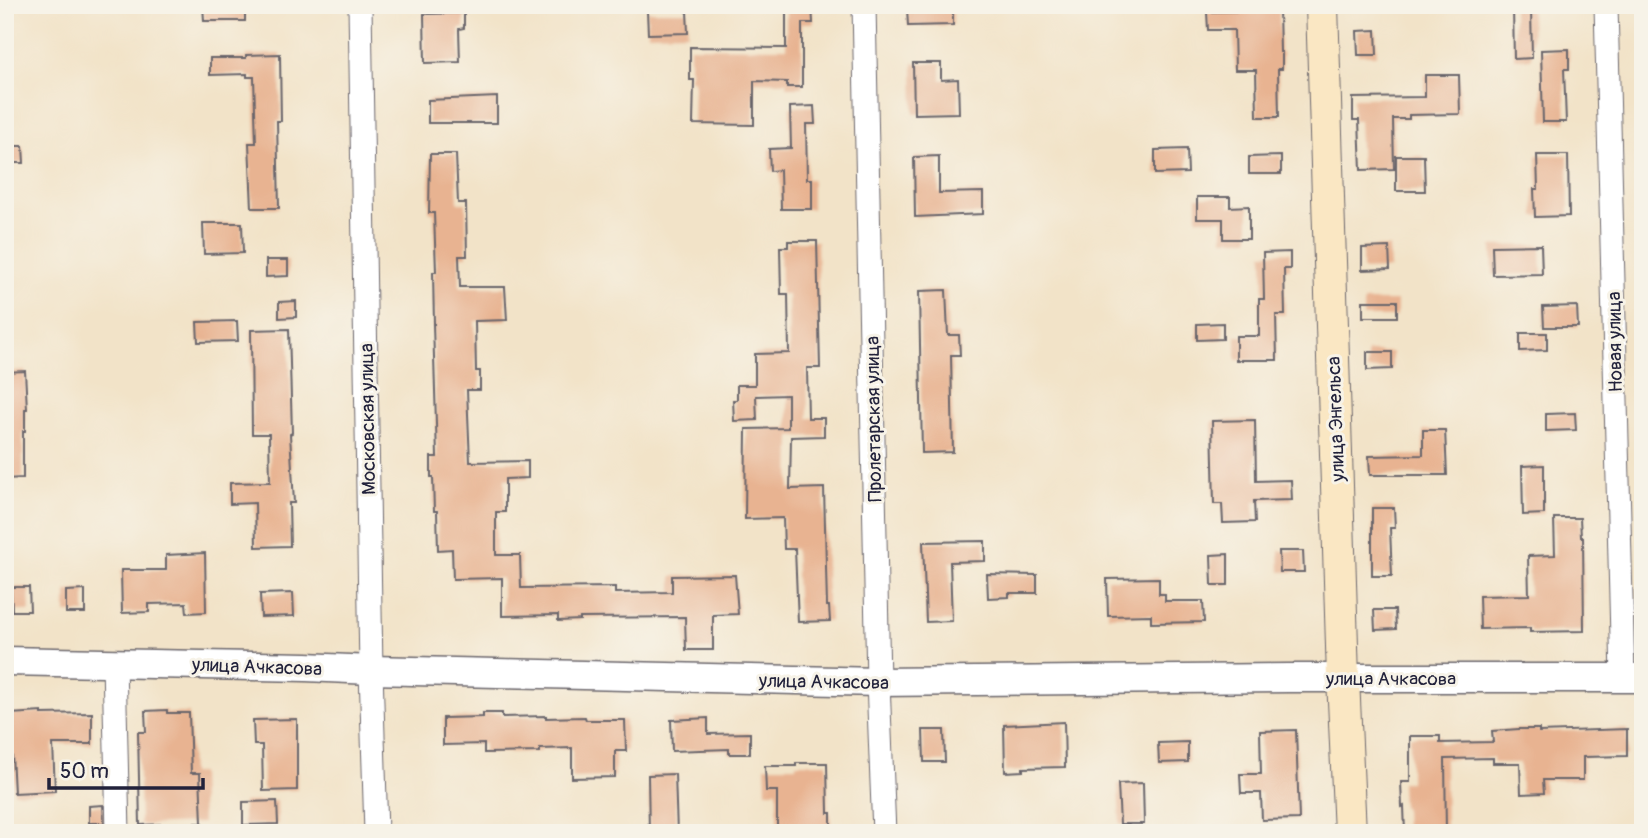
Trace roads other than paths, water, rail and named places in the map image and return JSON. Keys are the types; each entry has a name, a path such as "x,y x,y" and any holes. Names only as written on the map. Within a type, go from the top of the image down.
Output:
{"main road":[{"name":"улица Энгельса","path":"1322,5 1350,833"}],"street":[{"name":"Московская улица","path":"360,5 376,833"},
{"name":"Пролетарская улица","path":"864,5 878,682 884,833"},
{"name":"Новая улица","path":"1606,5 1633,678"},
{"name":"улица Ачкасова","path":"5,661 878,682 1633,678"},
{"path":"114,663 118,833"}]}
